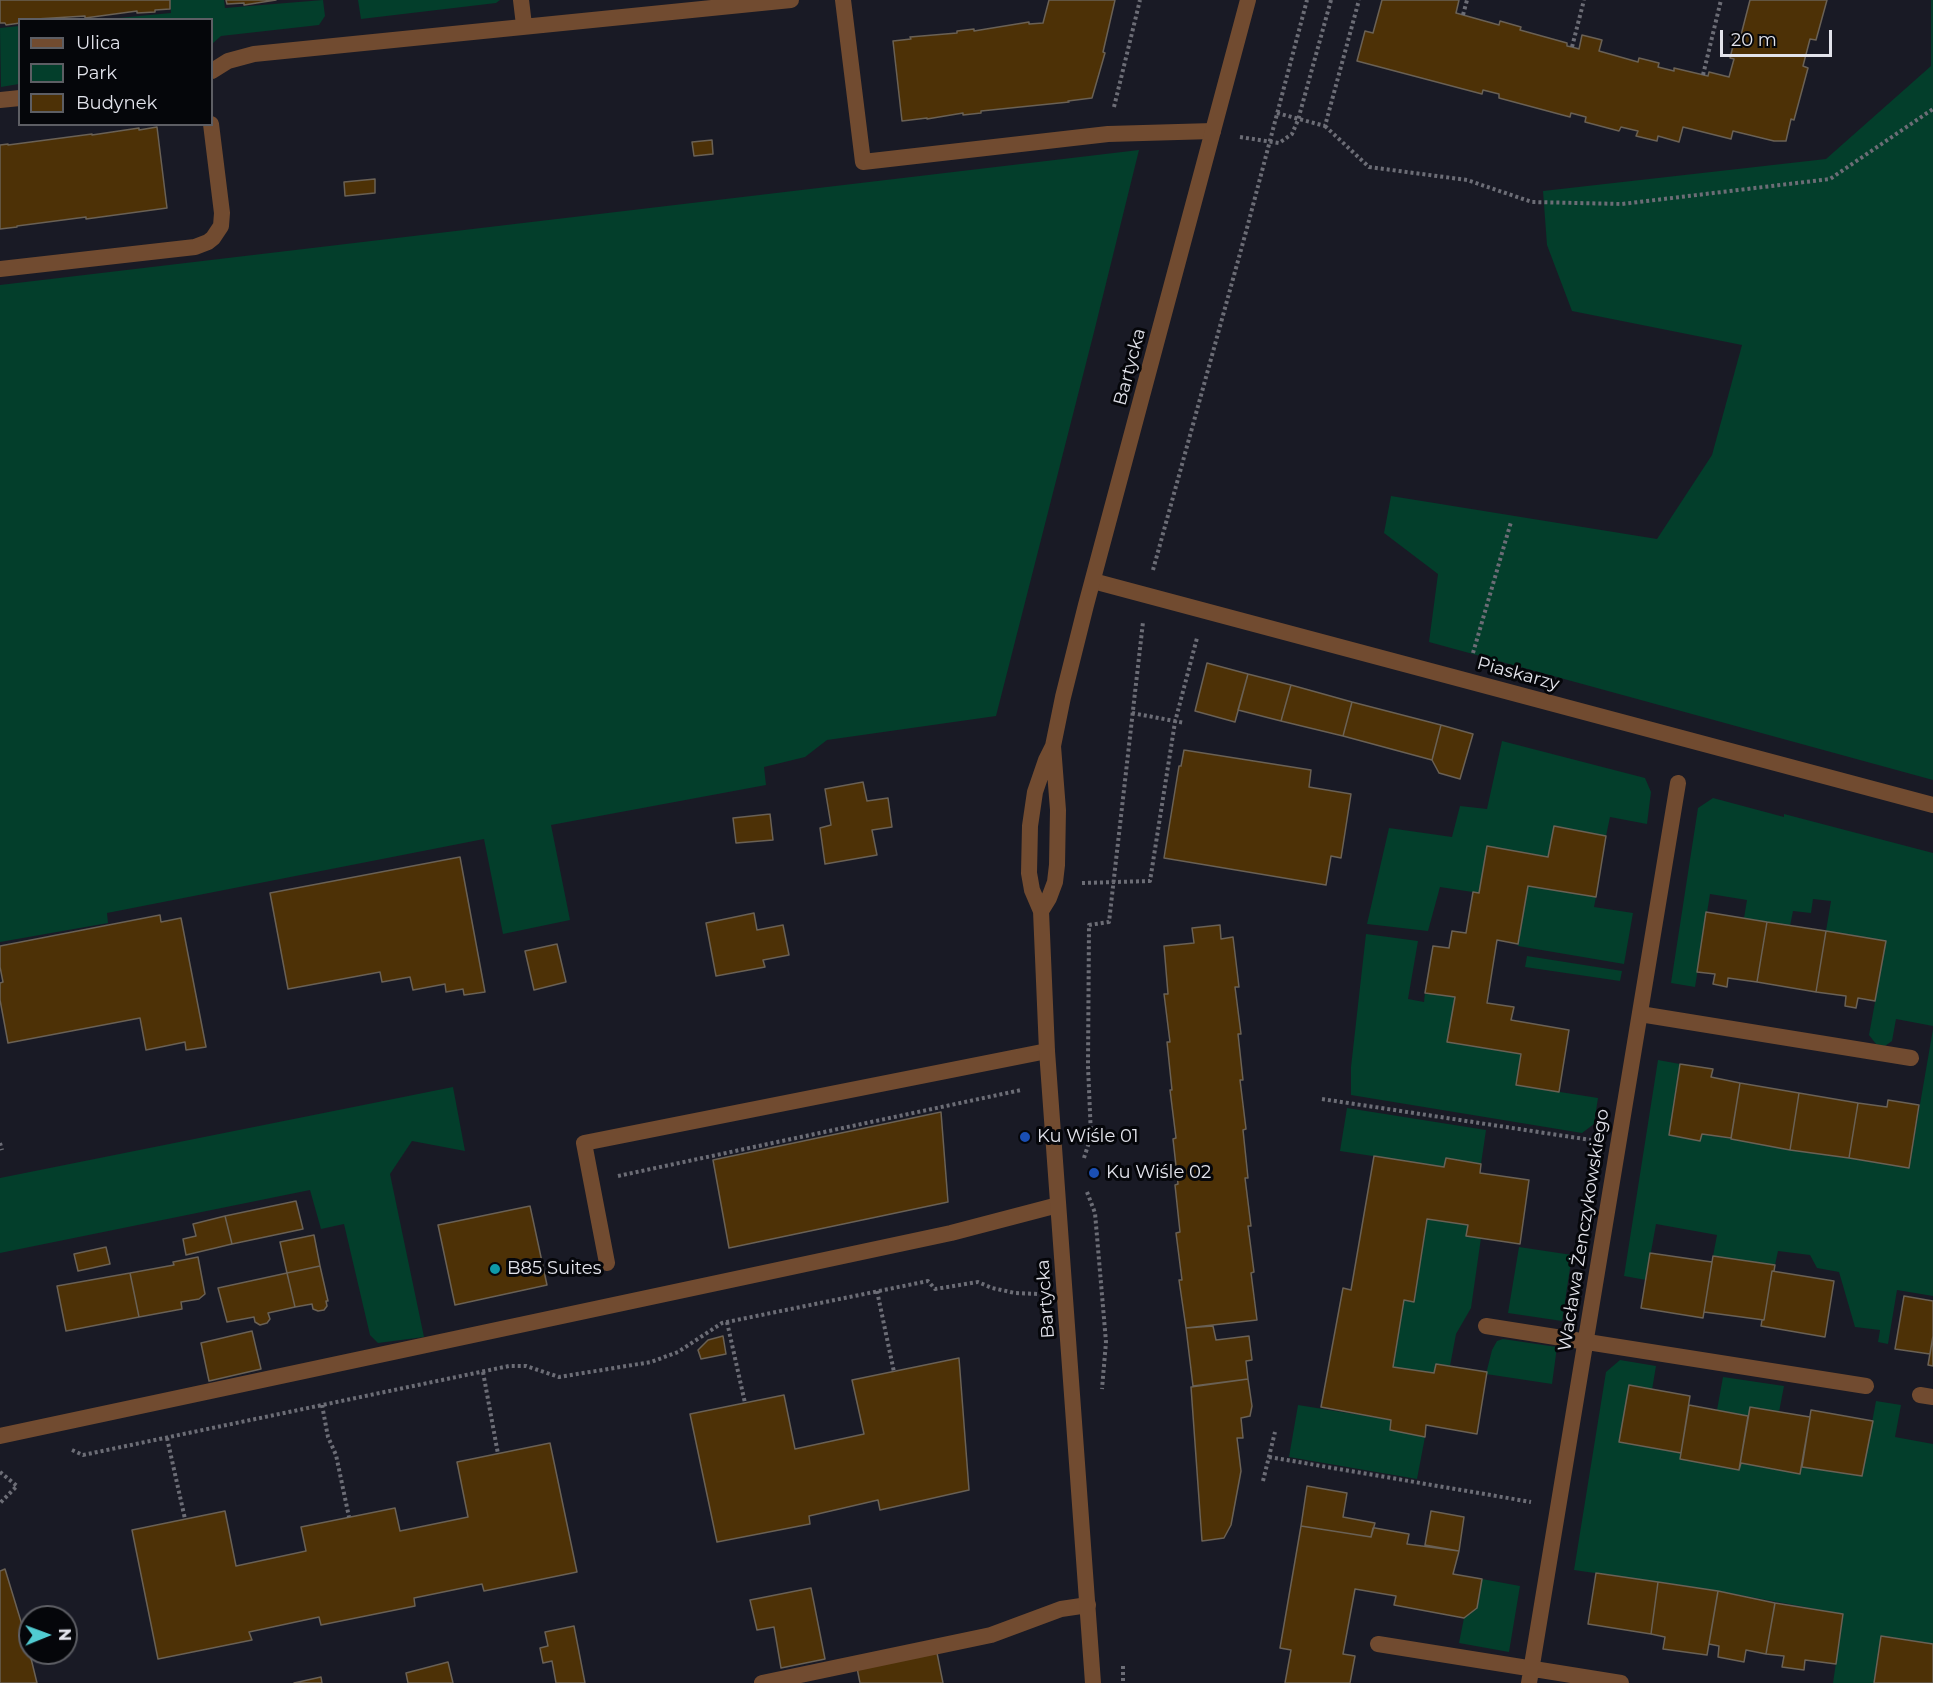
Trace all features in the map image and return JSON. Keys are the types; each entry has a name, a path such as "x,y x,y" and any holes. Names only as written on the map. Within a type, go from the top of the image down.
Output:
{"street":[{"path":"521,0 524,26"},
{"path":"213,70 228,61 254,54 790,0"},
{"path":"843,0 863,162 1108,134 1213,130"},
{"name":"Bartycka","path":"1093,1683 1047,1051 1041,911 1032,890 1029,873 1030,826 1037,784 1053,746 1093,580 1248,0"},
{"path":"0,100 18,98"},
{"path":"0,268 195,247 208,242 218,233 222,213 211,126"},
{"name":"Piaskarzy","path":"1093,580 1933,805"},
{"name":"Bartycka","path":"1041,911 1055,882 1057,865 1058,810 1053,746"},
{"name":"Wacława Żenczykowskiego","path":"1530,1676 1678,783"},
{"path":"1640,1014 1911,1058"},
{"path":"607,1263 584,1143 1047,1051"},
{"path":"0,1436 951,1233 1058,1205"},
{"path":"1486,1326 1866,1386"},
{"path":"762,1683 991,1635 1061,1609 1088,1605"},
{"path":"1378,1644 1530,1676 1621,1683"}],"path":[{"path":"1108,134 1140,0"},
{"path":"1085,1168 1084,1158 1091,1136 1088,1066 1089,924 1109,922 1146,595 1307,0"},
{"path":"1213,130 1279,143 1292,134 1298,120 1331,0"},
{"path":"1325,126 1359,0"},
{"path":"1463,15 1467,0"},
{"path":"1572,47 1584,0"},
{"path":"1702,75 1721,0"},
{"path":"1277,113 1325,126 1369,167 1467,180 1532,202 1622,204 1830,179 1933,109"},
{"path":"1466,680 1511,522"},
{"path":"1113,883 1150,881 1175,722 1205,610"},
{"path":"1132,714 1185,723"},
{"path":"591,1181 1025,1090"},
{"path":"1322,1099 1618,1144"},
{"path":"0,1143 2,1150"},
{"path":"1086,1190 1095,1213 1106,1342 1101,1397"},
{"path":"68,1448 83,1455 509,1366 526,1366 559,1377 651,1362 678,1352 722,1323 928,1281 935,1289 978,1282 1015,1293 1039,1294"},
{"path":"877,1291 894,1372"},
{"path":"728,1322 745,1403"},
{"path":"483,1372 498,1454"},
{"path":"322,1406 328,1437 336,1455 349,1517"},
{"path":"1263,1481 1275,1432"},
{"path":"167,1438 185,1519"},
{"path":"1269,1457 1558,1507"},
{"path":"0,1472 18,1486 0,1503"},
{"path":"1122,1665 1123,1683"}],"green space":[{"path":"170,0 224,0 225,8 323,0 325,16 319,25 221,36 213,43 213,18 118,18 171,13"},
{"path":"358,0 500,0 496,3 361,19"},
{"path":"1931,0 1933,0 1933,780 1429,642 1438,574 1384,533 1391,496 1657,539 1712,455 1742,345 1572,311 1547,245 1543,191 1826,159 1931,66"},
{"path":"18,26 18,84 1,87 0,28"},
{"path":"1139,150 996,716 827,740 805,757 764,767 766,785 551,825 570,920 503,934 484,839 107,913 108,923 0,942 0,285"},
{"path":"1502,741 1645,778 1651,792 1647,824 1610,817 1606,836 1554,826 1548,857 1487,846 1479,893 1440,887 1428,931 1367,924 1389,828 1452,837 1460,806 1487,809"},
{"path":"1713,798 1933,853 1933,1026 1896,1019 1892,1041 1885,1046 1876,1044 1869,1035 1886,942 1826,931 1831,901 1813,899 1811,913 1793,911 1790,926 1744,918 1747,900 1710,894 1695,987 1671,983 1698,808"},
{"path":"1528,886 1596,897 1594,907 1633,913 1624,964 1518,946"},
{"path":"1366,934 1418,941 1408,999 1424,1002 1425,993 1455,997 1448,1042 1521,1054 1516,1085 1598,1098 1594,1124 1582,1133 1351,1095 1351,1067"},
{"path":"1527,956 1622,971 1620,981 1525,967"},
{"path":"1933,1029 1933,1296 1897,1290 1888,1344 1878,1342 1880,1330 1855,1327 1839,1272 1817,1268 1810,1255 1778,1251 1775,1265 1713,1256 1717,1235 1656,1224 1646,1280 1624,1276 1658,1060 1680,1064 1669,1135 1700,1141 1702,1134 1909,1168"},
{"path":"453,1087 465,1151 412,1141 390,1174 424,1337 378,1343 370,1335 344,1224 321,1229 310,1190 0,1253 0,1178"},
{"path":"1347,1108 1486,1130 1481,1164 1446,1158 1444,1167 1340,1151"},
{"path":"1427,1219 1468,1225 1481,1238 1471,1308 1456,1334 1450,1366 1434,1373 1393,1367 1404,1300 1413,1302"},
{"path":"1519,1247 1572,1255 1562,1321 1508,1313"},
{"path":"1503,1339 1557,1347 1552,1384 1486,1374 1492,1350 1497,1341"},
{"path":"1620,1360 1656,1366 1652,1390 1629,1386 1619,1442 1681,1453 1680,1459 1739,1470 1741,1463 1800,1474 1802,1467 1862,1476 1876,1401 1901,1405 1895,1437 1933,1444 1933,1644 1882,1636 1874,1683 1833,1683 1843,1614 1718,1591 1574,1570 1606,1372"},
{"path":"1723,1377 1784,1386 1779,1412 1751,1407 1748,1416 1717,1410"},
{"path":"1298,1405 1391,1420 1390,1430 1425,1437 1417,1479 1289,1457"},
{"path":"1482,1579 1520,1586 1509,1652 1459,1643 1464,1618 1477,1608"}],"building":[{"path":"0,0 170,0 170,9 155,10 155,12 137,13 137,11 85,18 85,16 18,18 18,23 6,25 0,23"},
{"path":"226,0 276,0 244,5 244,3 227,4"},
{"path":"1049,0 1115,0 1103,52 1105,53 1092,98 902,121 893,41 1029,22 1029,24 1043,23"},
{"path":"1382,0 1459,0 1456,13 1499,25 1500,21 1521,27 1520,30 1567,43 1567,46 1579,49 1582,35 1602,40 1599,51 1638,62 1639,58 1659,63 1658,67 1674,71 1674,68 1708,76 1709,72 1729,77 1734,59 1730,58 1736,34 1741,35 1750,0 1827,0 1816,40 1810,39 1803,66 1808,68 1786,141 1774,141 1733,131 1731,139 1683,127 1679,142 1658,136 1657,141 1636,136 1638,131 1621,127 1619,131 1585,122 1586,117 1571,113 1570,117 1499,98 1499,94 1483,90 1482,94 1357,61 1365,31 1373,33"},
{"path":"157,127 167,208 0,229 0,145"},
{"path":"712,140 713,154 694,156 692,142"},
{"path":"375,179 375,193 345,196 344,182"},
{"path":"1207,663 1248,674 1235,722 1195,711"},
{"path":"1248,674 1291,685 1281,721 1238,710"},
{"path":"1291,685 1352,702 1343,736 1281,721"},
{"path":"1352,702 1441,725 1432,760 1343,736"},
{"path":"1441,725 1473,734 1460,779 1439,773 1432,760"},
{"path":"1184,750 1311,770 1309,787 1351,794 1341,858 1331,856 1326,885 1164,858 1179,766 1181,766"},
{"path":"863,782 867,801 888,798 892,827 872,830 877,855 825,864 820,828 831,825 825,789"},
{"path":"770,814 773,840 736,843 733,818"},
{"path":"1554,826 1606,836 1596,897 1528,886 1518,944 1497,940 1487,1003 1514,1007 1511,1020 1569,1030 1559,1092 1516,1085 1521,1054 1447,1042 1455,997 1425,993 1433,946 1449,948 1452,931 1466,933 1473,892 1479,893 1487,846 1548,857"},
{"path":"460,857 485,992 464,995 463,989 446,992 445,984 413,990 410,977 382,982 380,972 288,989 270,893"},
{"path":"1706,912 1767,922 1757,982 1728,978 1727,987 1713,984 1715,974 1697,972"},
{"path":"754,913 757,930 783,925 789,955 763,960 765,967 716,976 706,923"},
{"path":"160,915 161,922 181,918 206,1047 186,1050 185,1042 146,1050 140,1018 8,1043 0,1000 0,983 3,982 0,946"},
{"path":"1767,922 1826,931 1816,992 1757,982"},
{"path":"1220,925 1221,939 1233,937 1239,987 1235,987 1241,1034 1238,1034 1243,1080 1240,1080 1246,1129 1243,1130 1248,1178 1245,1178 1254,1272 1251,1273 1257,1320 1186,1328 1179,1280 1182,1280 1176,1233 1180,1232 1175,1185 1178,1184 1167,1042 1170,1042 1164,994 1168,994 1164,946 1194,943 1192,928"},
{"path":"1826,931 1886,941 1875,1001 1858,998 1856,1008 1845,1006 1846,996 1816,992"},
{"path":"557,944 566,982 534,990 525,951"},
{"path":"1680,1064 1713,1069 1711,1077 1740,1083 1731,1138 1702,1134 1700,1141 1669,1135"},
{"path":"1740,1083 1799,1093 1790,1150 1731,1139"},
{"path":"1799,1093 1858,1103 1849,1158 1790,1150"},
{"path":"1888,1100 1919,1105 1909,1168 1849,1158 1858,1103 1887,1107"},
{"path":"941,1112 948,1202 729,1248 713,1160"},
{"path":"1374,1156 1444,1167 1446,1158 1481,1164 1480,1173 1529,1180 1520,1244 1466,1236 1468,1225 1427,1219 1414,1302 1404,1300 1393,1367 1434,1373 1436,1364 1487,1372 1477,1434 1426,1425 1425,1437 1390,1430 1391,1420 1321,1407 1343,1288 1351,1290"},
{"path":"296,1201 303,1229 232,1244 225,1216"},
{"name":"B85 Suites","path":"530,1206 547,1285 455,1305 438,1225"},
{"path":"225,1216 232,1244 186,1255 183,1239 196,1236 193,1224"},
{"path":"314,1235 320,1266 287,1273 280,1242"},
{"path":"106,1247 110,1264 78,1271 74,1254"},
{"path":"1650,1253 1712,1262 1703,1318 1641,1308"},
{"path":"1713,1256 1775,1265 1764,1320 1704,1312"},
{"path":"198,1257 205,1294 199,1299 181,1302 182,1309 139,1317 130,1273 174,1265 173,1262"},
{"path":"320,1266 328,1301 326,1301 327,1306 324,1310 318,1311 313,1309 312,1304 295,1307 287,1273"},
{"path":"1772,1271 1834,1281 1825,1337 1761,1326"},
{"path":"130,1273 139,1317 66,1331 57,1286"},
{"path":"287,1273 295,1307 268,1313 270,1319 267,1323 260,1325 255,1322 254,1317 227,1322 218,1288"},
{"path":"1904,1296 1933,1301 1933,1336 1930,1354 1895,1349"},
{"path":"1213,1326 1216,1340 1249,1336 1252,1360 1246,1361 1248,1379 1193,1386 1186,1328"},
{"path":"252,1331 261,1369 209,1381 201,1343"},
{"path":"723,1336 726,1354 701,1359 698,1350 708,1340"},
{"path":"1933,1336 1933,1366 1928,1365"},
{"path":"959,1358 969,1490 880,1510 878,1500 809,1516 810,1524 717,1542 690,1414 784,1395 795,1449 864,1434 852,1380"},
{"path":"1248,1379 1252,1406 1250,1416 1241,1418 1243,1438 1237,1438 1241,1471 1231,1525 1224,1538 1202,1541 1191,1387"},
{"path":"1629,1385 1690,1396 1681,1453 1619,1442"},
{"path":"1689,1405 1748,1416 1739,1470 1680,1459"},
{"path":"1750,1407 1810,1417 1800,1474 1741,1463 1739,1470"},
{"path":"1811,1410 1873,1421 1862,1476 1802,1467"},
{"path":"550,1443 577,1572 484,1591 482,1584 414,1598 415,1606 321,1625 319,1617 249,1632 252,1640 158,1659 132,1530 225,1511 236,1566 306,1551 301,1527 395,1508 400,1531 468,1517 457,1462"},
{"path":"1307,1486 1347,1493 1343,1517 1375,1523 1371,1537 1301,1526"},
{"path":"1431,1511 1464,1517 1459,1551 1425,1545"},
{"path":"1301,1526 1371,1537 1373,1528 1375,1528 1409,1534 1407,1544 1459,1551 1453,1574 1482,1579 1477,1608 1464,1618 1394,1605 1396,1596 1355,1589 1343,1654 1355,1656 1350,1683 1285,1683 1291,1650 1280,1648"},
{"path":"5,1569 18,1612 18,1665 33,1665 37,1683 0,1683 0,1571"},
{"path":"1596,1573 1658,1582 1651,1634 1588,1624"},
{"path":"1658,1582 1718,1591 1707,1655 1663,1649 1665,1637 1651,1634"},
{"path":"811,1588 825,1659 781,1668 774,1627 757,1630 750,1600"},
{"path":"1718,1591 1775,1603 1766,1654 1746,1650 1744,1662 1718,1657 1719,1646 1709,1644"},
{"path":"1775,1603 1843,1614 1836,1664 1805,1660 1804,1670 1782,1667 1784,1656 1766,1654"},
{"path":"574,1626 585,1683 556,1683 552,1661 543,1663 540,1648 548,1646 545,1632"},
{"path":"1881,1636 1933,1644 1933,1683 1874,1683"},
{"path":"937,1653 943,1683 860,1683 857,1668"},
{"path":"448,1662 453,1683 408,1683 406,1673"},
{"path":"321,1677 322,1683 294,1683"}],"place":[{"name":"Ku Wiśle 01","path":"1025,1137"},
{"name":"Ku Wiśle 02","path":"1094,1173"},
{"name":"B85 Suites","path":"495,1269"}]}
